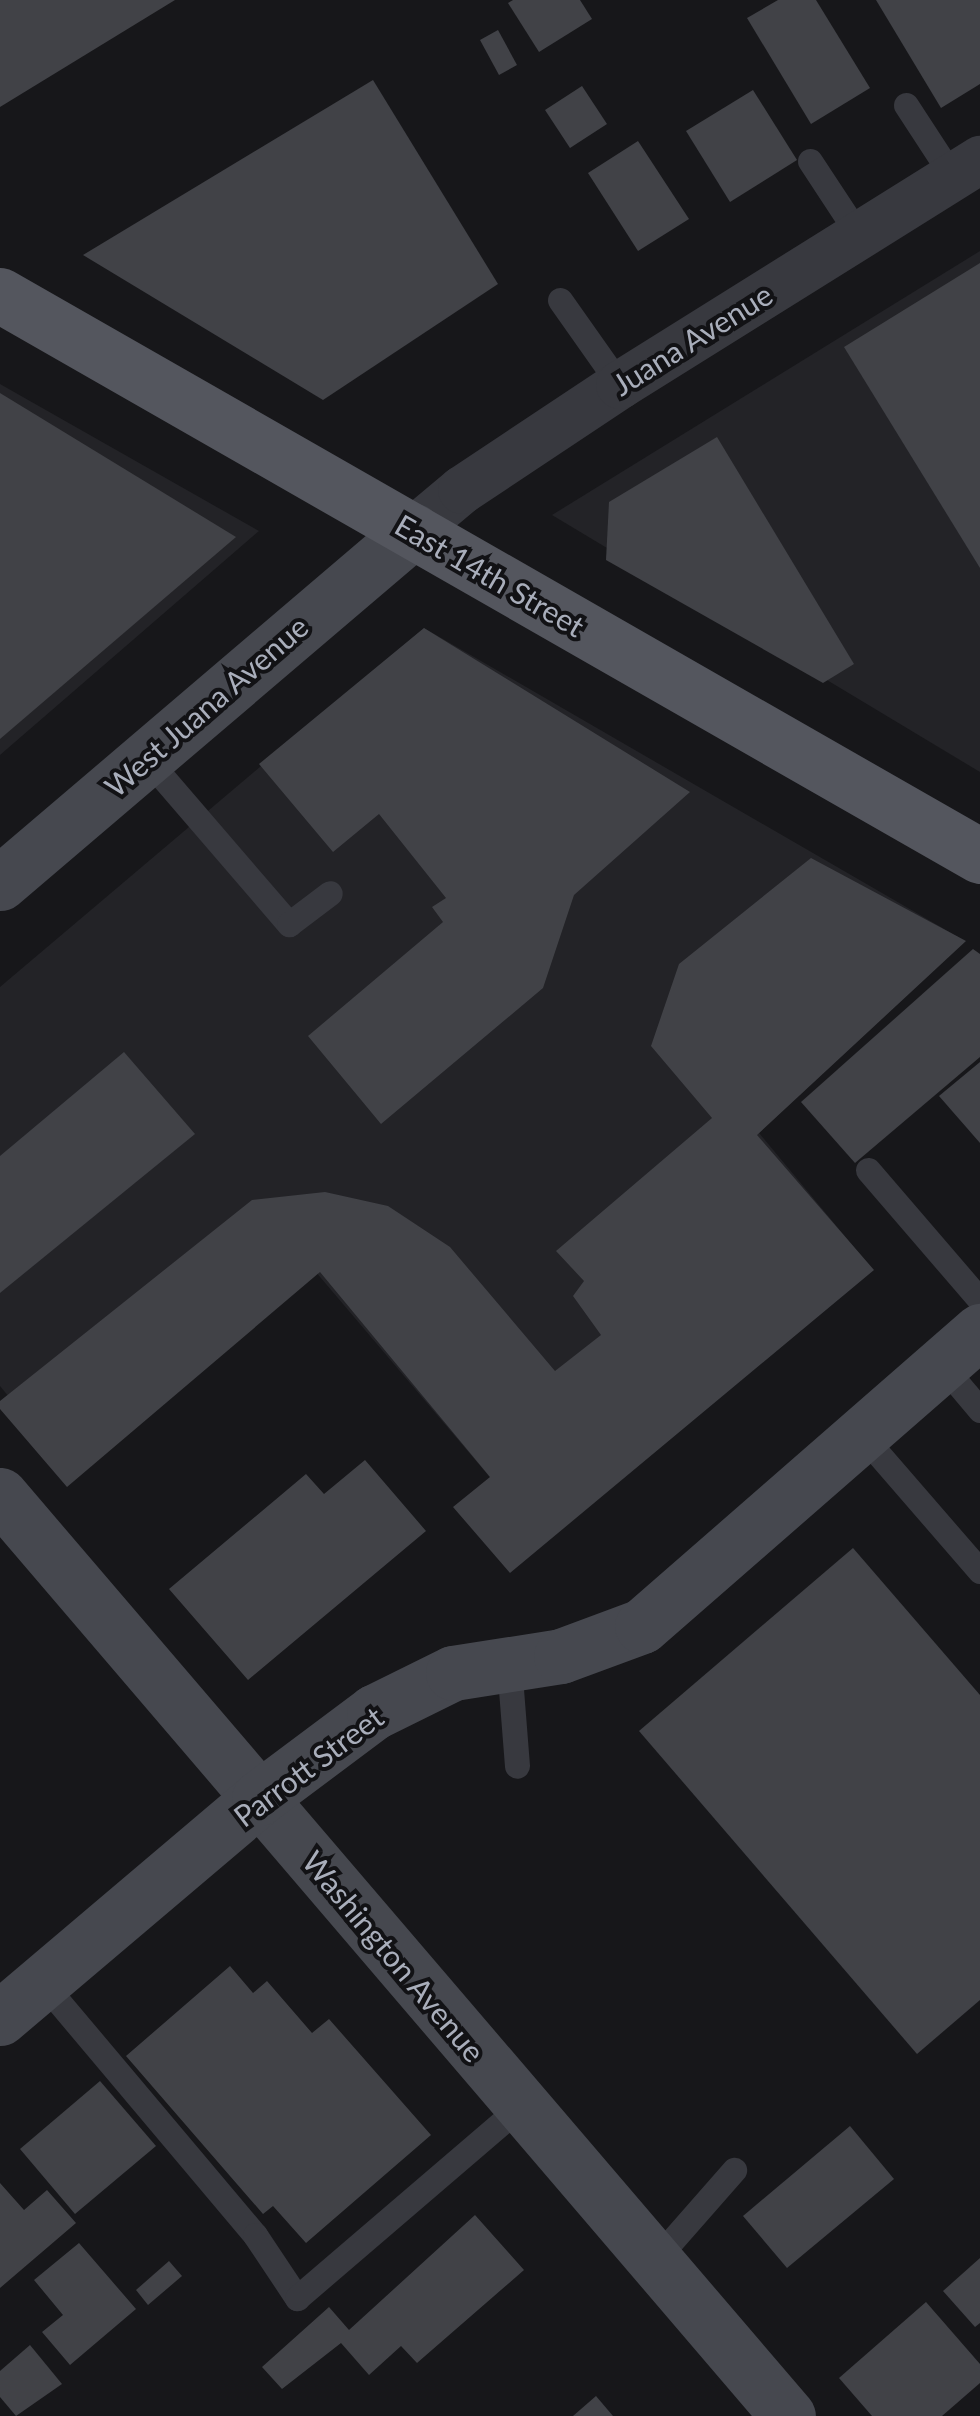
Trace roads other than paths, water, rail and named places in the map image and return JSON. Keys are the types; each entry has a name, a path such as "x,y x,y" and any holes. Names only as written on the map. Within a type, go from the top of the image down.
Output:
{"main road":[{"name":"East 14th Street","path":"0,295 980,856"}],"street":[{"name":"Juana Avenue","path":"412,531 462,490 620,385 966,168"},
{"name":"West Juana Avenue","path":"0,882 412,531"},
{"name":"Parrott Street","path":"0,2018 259,1798 374,1712 452,1673 561,1656 642,1626 961,1348"},
{"name":"Washington Avenue","path":"0,1495 788,2416"}],"lane":[{"path":"906,105 966,168"},
{"path":"810,161 858,234"},
{"path":"560,300 620,385"},
{"path":"146,759 289,924 330,893"},
{"path":"868,1170 980,1300"},
{"path":"961,1348 980,1410"},
{"path":"862,1435 980,1571"},
{"path":"510,1664 517,1766"},
{"path":"42,1982 280,2272 297,2298 522,2106"},
{"path":"654,2260 734,2170"}]}
